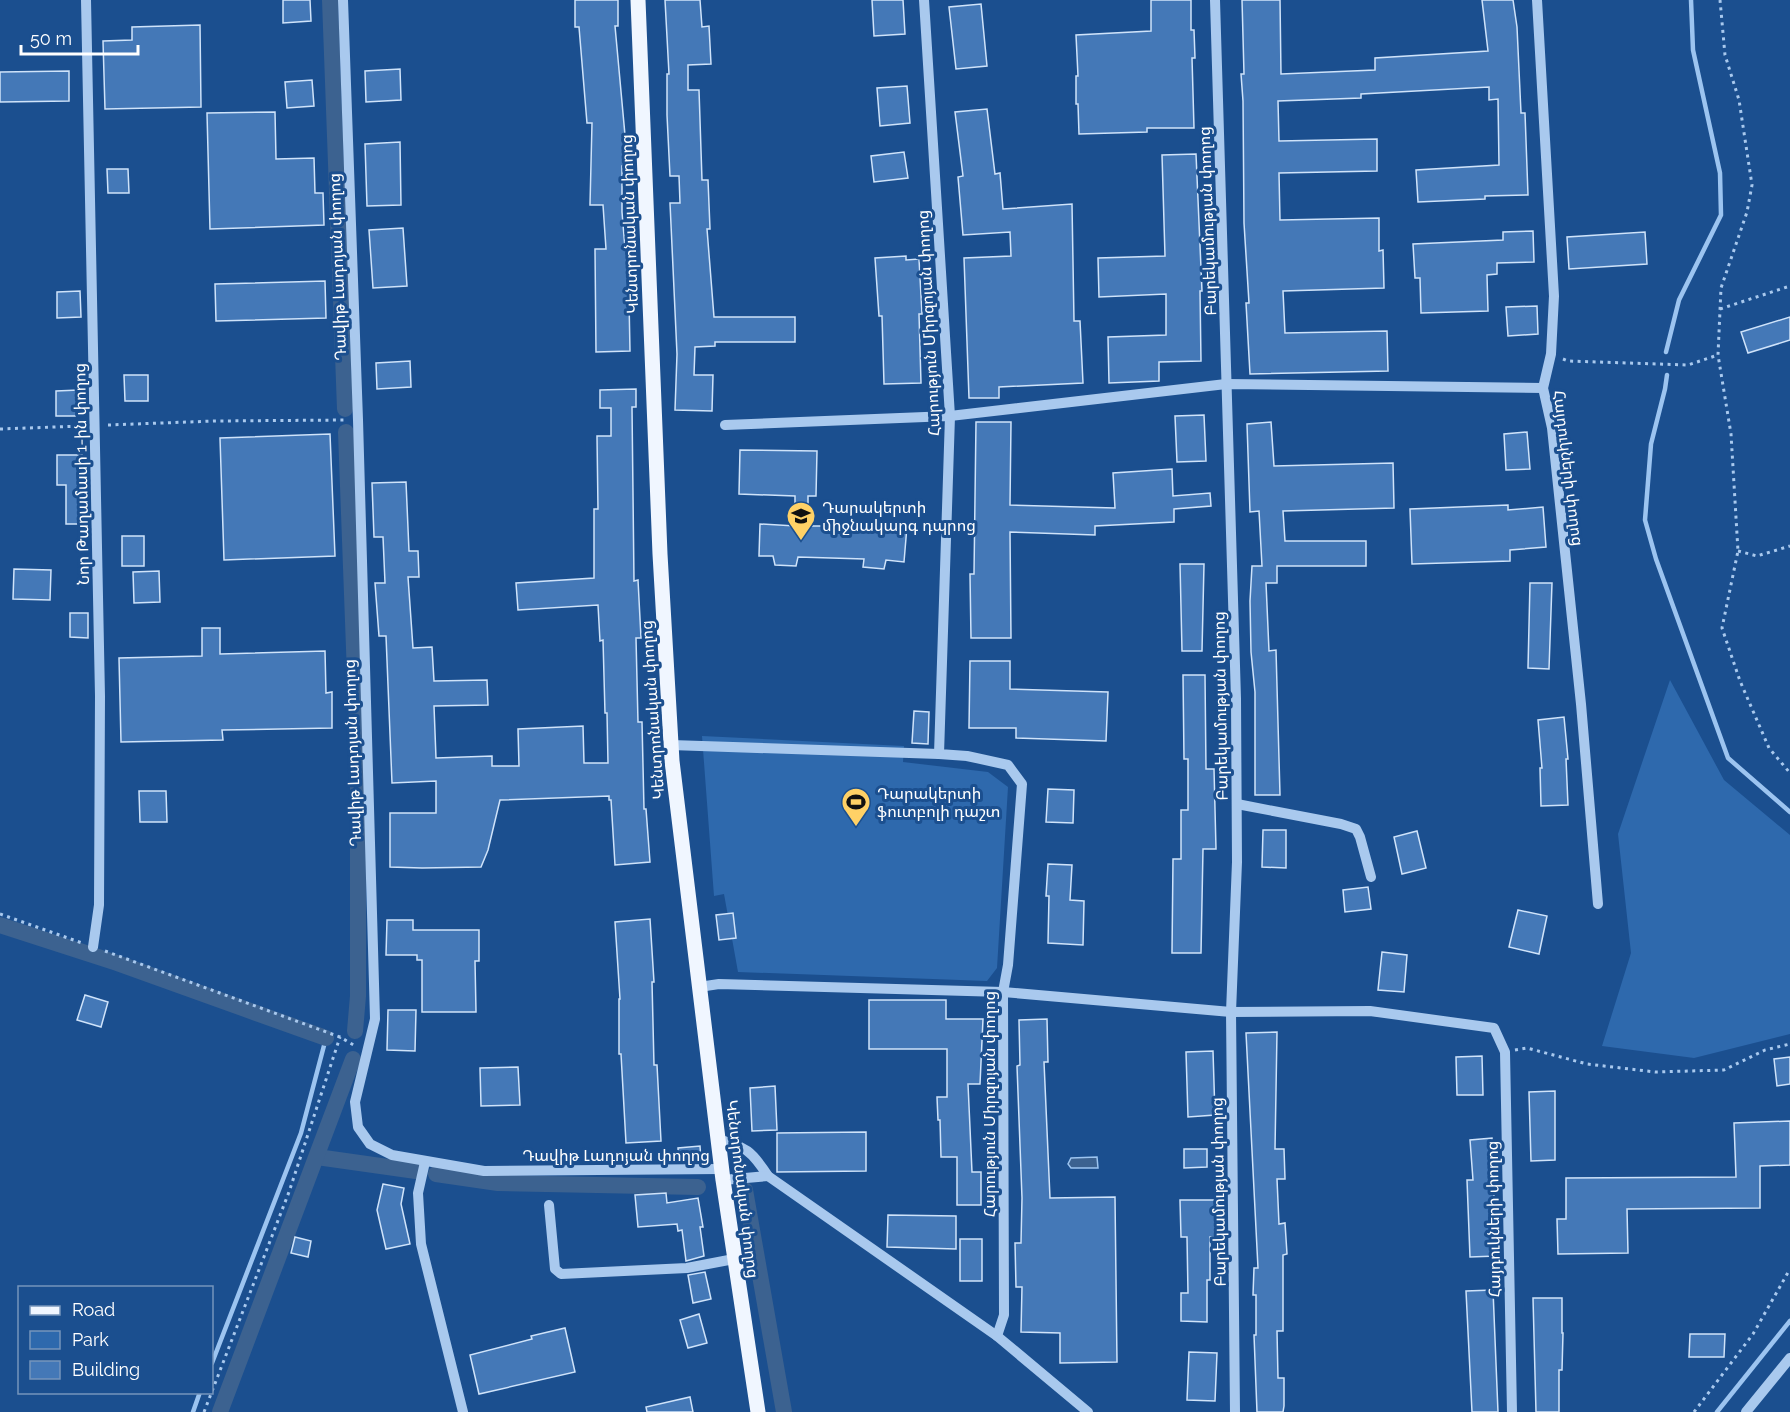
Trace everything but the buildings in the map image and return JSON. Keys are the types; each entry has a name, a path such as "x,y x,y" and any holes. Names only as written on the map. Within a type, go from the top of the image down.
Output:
{"main road":[{"name":"Կենտրոնական փողոց","path":"638,0 659,530 671,745 722,1174 758,1412"}],"street":[{"name":"Նոր Թաղամասի 1-ին փողոց","path":"86,0 100,696 99,905 93,947"},
{"name":"Դավիթ Լադոյան փողոց","path":"343,0 358,420 375,1019 355,1102 358,1127 370,1144 392,1155 484,1171 768,1176"},
{"name":"Հարություն Միրզոյան փողոց","path":"924,0 950,416 939,754 967,756 1008,765 1022,784 1008,965 1003,992 1004,1315 997,1336"},
{"name":"Բարեկամության փողոց","path":"1215,0 1236,699 1237,862 1231,1012 1235,1412"},
{"name":"Հայդուկների փողոց","path":"1537,0 1554,296 1551,354 1543,388 1552,428 1581,704 1598,904"},
{"path":"725,425 950,416 1226,384 1543,388"},
{"path":"671,745 939,754"},
{"path":"1237,804 1341,824 1356,830 1371,877"},
{"path":"699,987 719,984 1003,992 1231,1012"},
{"name":"Հայդուկների փողոց","path":"1231,1012 1370,1011 1494,1028 1504,1052 1512,1412"},
{"path":"718,1139 744,1147 756,1158 768,1176 997,1336 1088,1412"},
{"path":"425,1162 417,1192 422,1244 463,1412"},
{"path":"549,1204 555,1269 561,1274 687,1268 734,1259"},
{"path":"1746,1412 1790,1358"}],"path":[{"path":"1720,0 1725,55 1739,100 1752,185 1748,212 1721,288 1718,355 1731,434 1738,551 1722,628 1740,681 1769,748 1790,773"},
{"path":"1720,309 1790,286"},
{"path":"1551,354 1568,361 1653,365 1688,365 1718,355"},
{"path":"0,429 215,421 358,420"},
{"path":"1738,551 1757,556 1790,546"},
{"path":"0,914 340,1037 366,1052"},
{"path":"213,1389 289,1192 340,1037"},
{"path":"1504,1052 1527,1048 1587,1064 1655,1072 1724,1070 1765,1050 1790,1044"},
{"path":"1694,1412 1753,1334 1790,1269"},
{"path":"204,1412 211,1394"}],"green space":[{"path":"1670,680 1724,780 1790,835 1790,1034 1694,1058 1602,1046 1631,953 1618,834"},
{"name":"Դարակերտի ֆուտբոլի դաշտ","path":"702,736 904,746 903,762 988,772 1008,787 997,968 987,981 738,972 724,894 714,896"}],"shaded area":[{"path":"1097,1157 1098,1168 1071,1168 1068,1164 1071,1158"}],"waterway":[{"path":"330,0 345,409"},
{"path":"1666,352 1679,300 1721,215 1720,173 1693,50 1691,0"},
{"path":"1667,375 1651,444 1645,520 1656,559 1728,758 1790,812"},
{"path":"346,432 358,756 358,996 355,1031"},
{"path":"0,925 117,963 326,1038"},
{"path":"213,1360 301,1133 326,1038"},
{"path":"220,1412 353,1059"},
{"path":"317,1157 416,1171"},
{"path":"436,1174 498,1183 698,1187"},
{"path":"745,1190 784,1412"},
{"path":"1717,1412 1790,1321"},
{"path":"193,1412 199,1394"}],"place":[{"name":"Դարակերտի միջնակարգ դպրոց","path":"801,542"},
{"name":"Դարակերտի ֆուտբոլի դաշտ","path":"856,828"}]}
